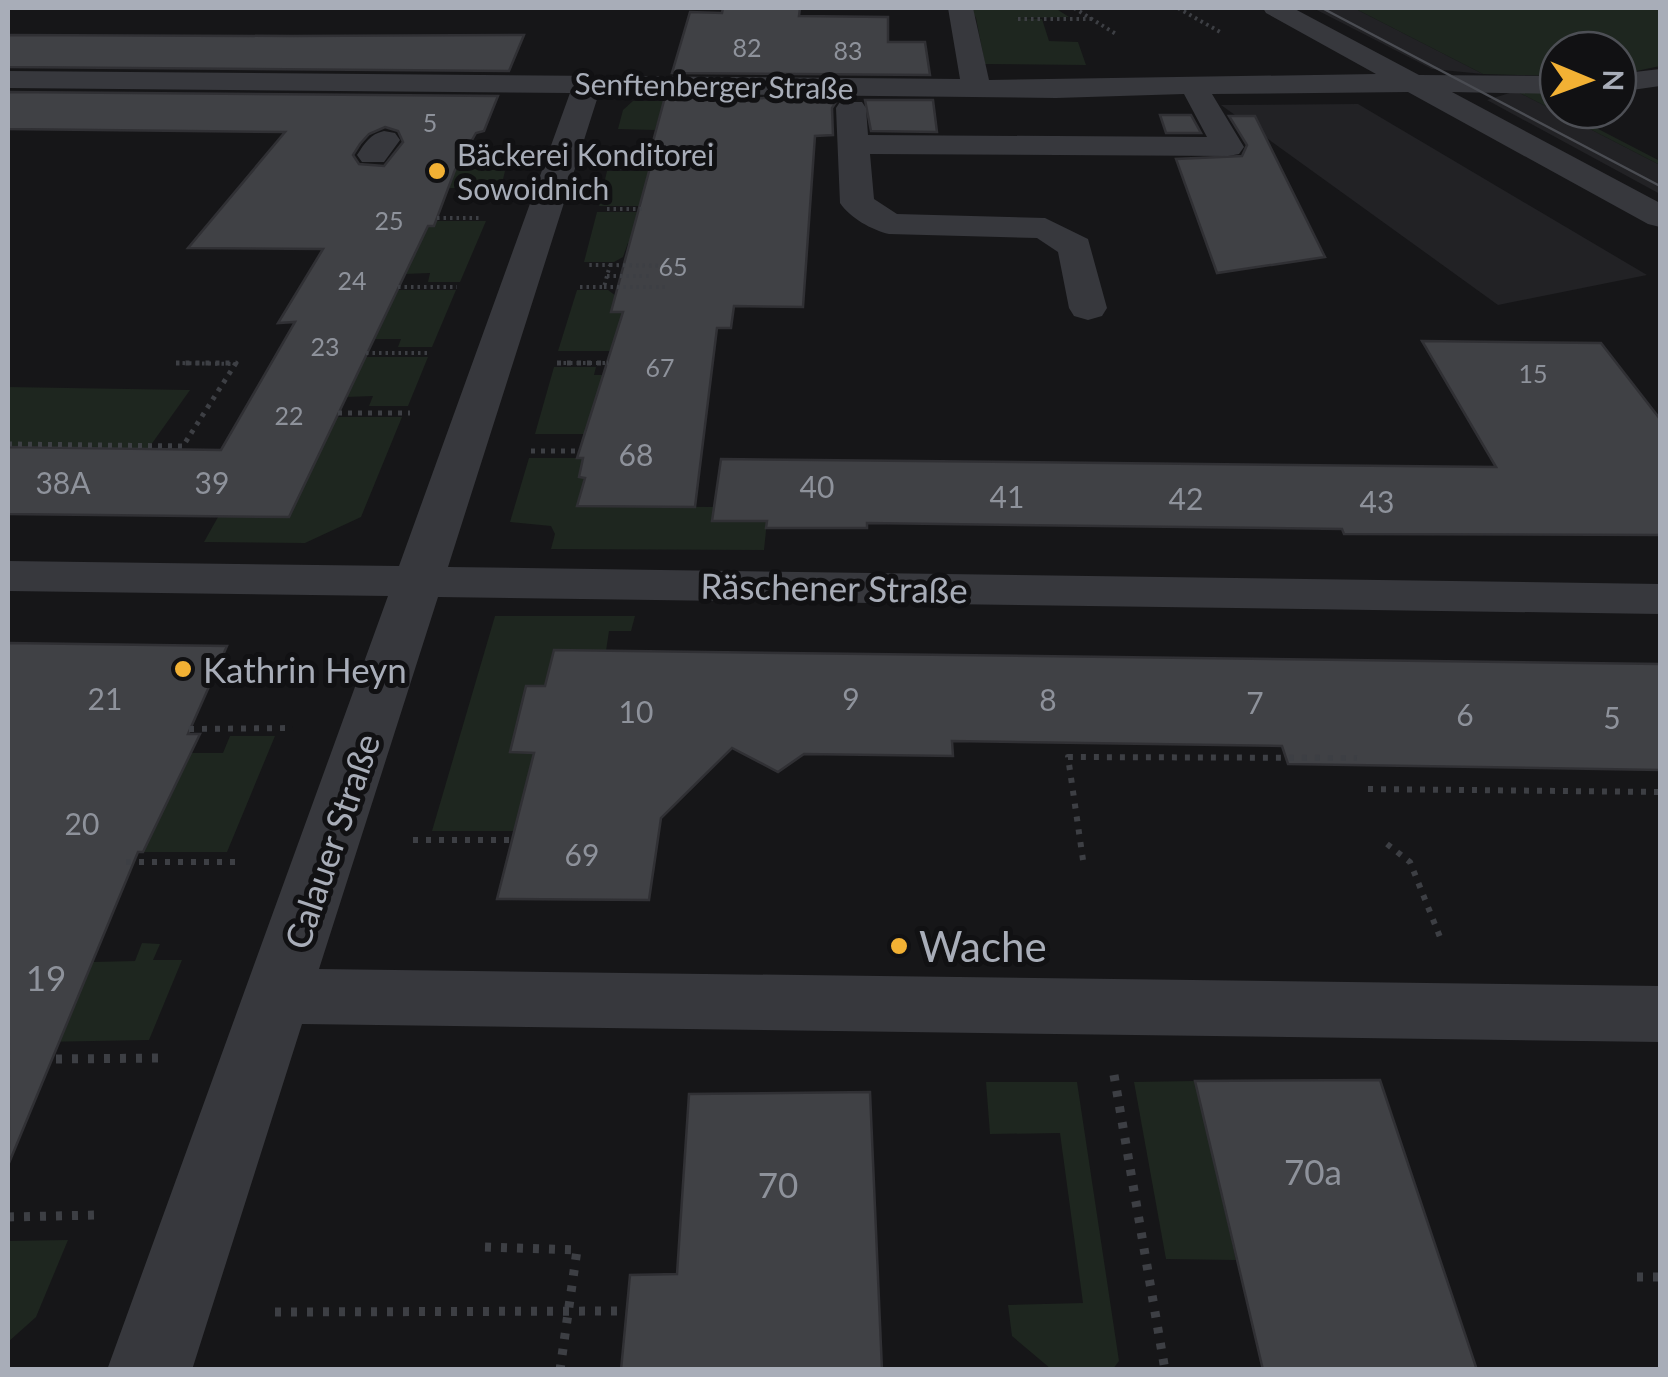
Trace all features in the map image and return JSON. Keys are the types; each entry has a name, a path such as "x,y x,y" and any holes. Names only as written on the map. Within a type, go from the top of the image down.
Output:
{"street":[{"path":"1275,8 1660,217"},
{"path":"961,13 976,87"},
{"name":"Senftenberger Straße","path":"8,79 454,74 588,84 853,87 1194,87 1332,82 1538,85"},
{"name":"Calauer Straße","path":"149,1370 588,84"},
{"path":"853,87 850,144 856,202 889,224 1044,228 1075,248 1088,308"},
{"path":"850,144 1228,147 1206,102 1194,87"},
{"name":"Räschener Straße","path":"8,576 1660,598"},
{"path":"277,996 1660,1014"}],"path":[{"path":"961,13 1092,19"},
{"path":"467,146 475,140"},
{"path":"460,160 508,160"},
{"path":"605,209 644,209"},
{"path":"437,218 488,218"},
{"path":"610,265 672,266"},
{"path":"648,287 652,266"},
{"path":"607,276 650,276"},
{"path":"398,287 473,286"},
{"path":"604,287 668,287"},
{"path":"366,353 446,353"},
{"path":"8,444 183,446 236,363 176,363"},
{"path":"540,363 608,363"},
{"path":"338,413 421,413"},
{"path":"515,451 580,450"},
{"path":"189,730 294,728"},
{"path":"1083,860 1068,757 1357,758"},
{"path":"1368,789 1660,792"},
{"path":"413,840 512,840"},
{"path":"1386,844 1410,862 1431,913"},
{"path":"126,862 239,862"},
{"path":"1110,1055 1165,1370"},
{"path":"56,1059 160,1058"},
{"path":"8,1217 98,1216"},
{"path":"485,1247 577,1250 560,1370"},
{"path":"1637,1277 1660,1277"},
{"path":"274,1312 626,1310"}],"shaded area":[{"path":"970,8 1055,8 1069,17 1014,18 1042,19 1049,41 1078,42 1086,65 985,64 976,18"},
{"path":"1313,8 1354,8 1483,74 1432,69"},
{"path":"1354,8 1660,8 1660,66 1638,71 1638,30 1538,30 1538,75 1483,74"},
{"path":"1516,91 1538,102 1538,128 1487,100"},
{"path":"1516,91 1538,92 1538,102"},
{"path":"633,101 733,101 717,107 662,106 655,130 618,129 623,110"},
{"path":"1358,104 1647,275 1498,305 1221,105"},
{"path":"1542,130 1592,130 1660,165 1660,194"},
{"path":"1592,130 1600,130 1660,161 1660,165"},
{"path":"457,166 505,171 501,188 445,188"},
{"path":"607,171 653,171 644,206 599,206"},
{"path":"597,212 643,212 636,243 628,243 623,257 614,262 584,262"},
{"path":"435,221 486,221 460,282 428,282 430,273 404,274 427,226"},
{"path":"396,290 456,290 432,347 398,347 401,339 373,339"},
{"path":"577,290 608,290 616,296 611,312 623,312 613,351 558,351"},
{"path":"364,357 428,357 408,406 369,406 373,396 346,397"},
{"path":"554,367 596,367 594,375 609,375 590,434 535,434"},
{"path":"8,387 190,390 148,449 8,446"},
{"path":"336,417 402,417 361,517 305,543 204,542 218,517 289,517"},
{"path":"529,458 583,458 579,477 585,478 578,506 714,507 713,521 767,521 764,550 551,549 555,534 551,526 510,522"},
{"path":"495,616 635,616 631,631 609,631 606,651 545,686 526,687 510,752 534,753 514,831 432,831"},
{"path":"230,736 275,736 227,852 143,852 189,753 223,753"},
{"path":"142,943 160,944 153,960 182,960 149,1040 40,1042 77,993 93,962 135,961"},
{"path":"1195,1081 1236,1260 1166,1259 1134,1082"},
{"path":"986,1082 1077,1082 1119,1361 1113,1369 1051,1369 1012,1336 1008,1305 1083,1303 1060,1133 990,1134"},
{"path":"68,1240 36,1317 8,1342 8,1241"}],"building":[{"path":"723,8 800,8 799,16 888,17 888,42 925,42 930,75 672,73 690,12 722,13"},
{"path":"8,35 524,35 509,71 8,67"},
{"path":"8,92 498,96 484,131 476,133 455,170 434,226 428,226 289,517 8,514 8,447 221,450 295,322 278,323 323,249 188,248 285,132 8,129","holes":["385,127 398,131 403,142 384,166 359,164 353,155 369,134"]},
{"path":"665,97 838,99 832,108 833,135 815,136 803,307 734,306 731,328 717,328 695,507 577,506 585,478 579,477 583,458 577,458 623,312 611,312"},
{"path":"865,100 933,100 937,132 871,131"},
{"path":"1160,115 1191,115 1201,133 1166,133"},
{"path":"1229,116 1255,116 1325,257 1217,273 1176,159 1242,156 1247,145"},
{"path":"1422,341 1601,343 1660,419 1660,535 1344,534 1342,529 867,523 867,528 766,528 767,521 712,521 721,459 1496,467"},
{"path":"8,643 227,646 188,734 200,734 143,852 138,852 9,1163"},
{"path":"554,650 1660,664 1660,770 1288,764 1282,746 952,741 953,756 804,754 778,772 732,748 661,818 649,900 497,899 534,753 510,752 526,686 545,686"},
{"path":"1380,1080 1477,1370 1263,1370 1195,1081"},
{"path":"870,1092 882,1370 621,1370 630,1275 677,1274 689,1094"}],"tram line":[{"path":"1322,8 1660,186"}],"place":[{"name":"Bäckerei Konditorei Sowoidnich","path":"437,171"},
{"name":"Kathrin Heyn","path":"183,669"},
{"name":"Wache","path":"899,946"}]}
